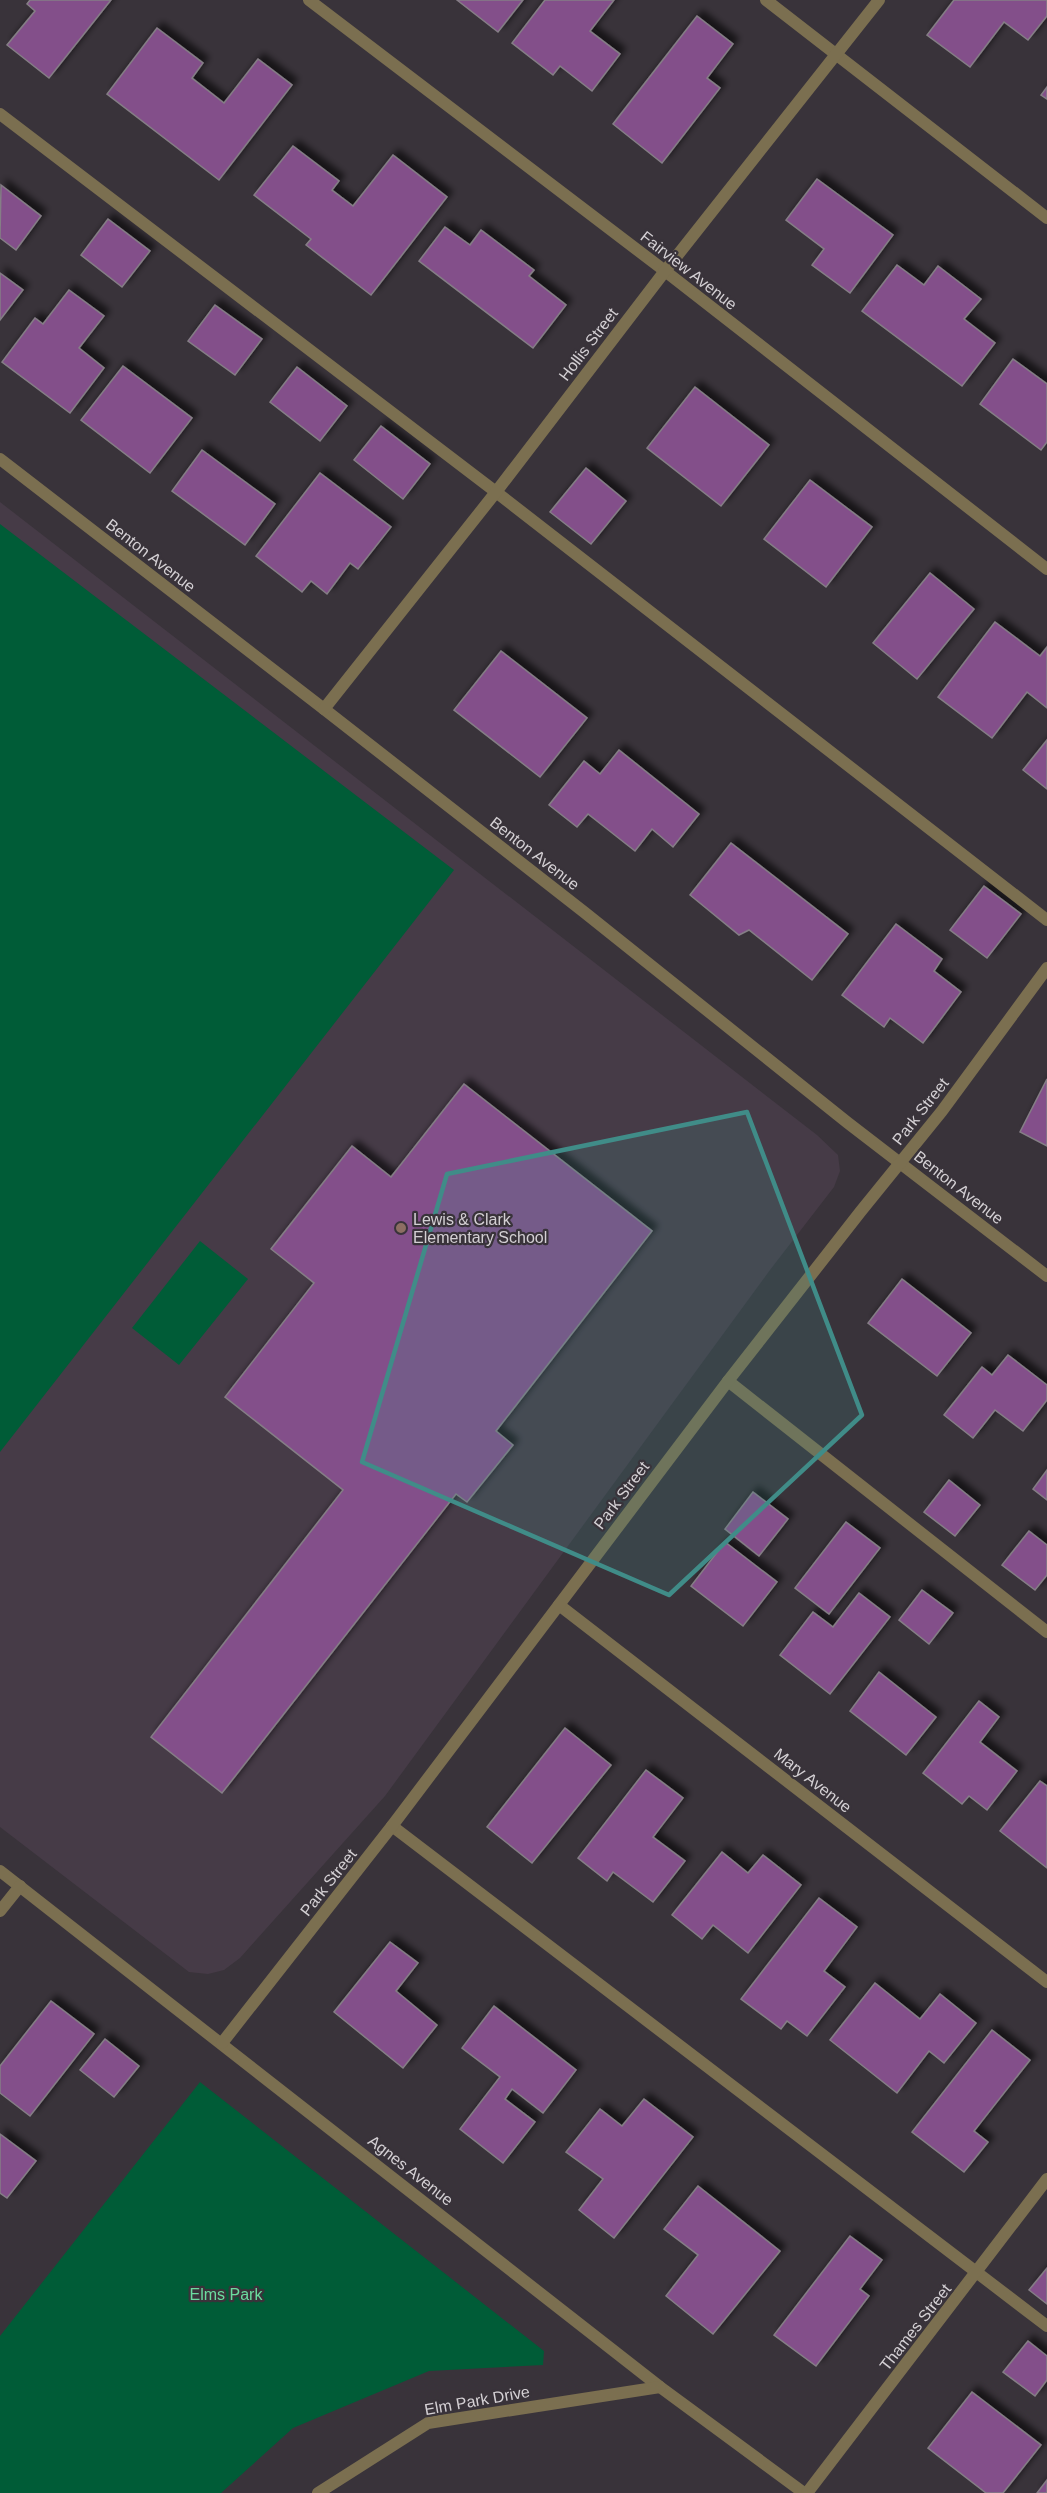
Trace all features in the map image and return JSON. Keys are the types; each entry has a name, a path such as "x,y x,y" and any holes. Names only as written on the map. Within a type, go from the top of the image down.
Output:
{"street":[{"name":"Fairview Avenue","path":"309,0 665,271 1047,569"},
{"path":"766,0 1047,218"},
{"name":"Hollis Street","path":"324,709 879,0"},
{"path":"0,114 496,492 1047,920"},
{"name":"Benton Avenue","path":"0,459 324,709 1047,1276"},
{"name":"Park Street","path":"222,2043 392,1826 728,1381 901,1162 1047,968"},
{"path":"728,1381 1047,1632"},
{"name":"Mary Avenue","path":"559,1605 1047,1982"},
{"path":"392,1826 1047,2326"},
{"name":"Agnes Avenue","path":"0,1871 660,2388 806,2493"},
{"path":"0,1911 20,1886"},
{"name":"Thames Street","path":"806,2493 1047,2180"},
{"name":"Elm Park Drive","path":"318,2493 428,2423 660,2388"}],"highlighted area":[{"path":"747,1112 862,1415 669,1595 362,1462 447,1174"}],"shaded area":[{"name":"Lewis & Clark Elementary School","path":"0,502 817,1135 838,1155 840,1171 834,1187 770,1270 385,1796 240,1958 224,1970 208,1974 189,1972 0,1827"}],"green space":[{"path":"0,524 454,870 0,1452"},
{"path":"200,1241 248,1279 179,1365 132,1328"},
{"name":"Elms Park","path":"200,2082 544,2351 543,2365 429,2371 293,2428 221,2493 0,2493 0,2336"}],"building":[{"path":"30,0 111,0 49,78 7,45 35,11 27,4"},
{"path":"457,0 523,0 498,32"},
{"path":"545,0 614,0 590,31 620,54 592,91 560,66 553,75 512,43"},
{"path":"954,0 1047,0 1047,16 1028,40 1004,22 970,67 927,35"},
{"path":"697,16 733,44 707,78 720,88 662,163 613,124"},
{"path":"157,28 203,63 192,78 224,103 258,59 292,85 219,180 107,94"},
{"path":"1047,87 1047,99 1041,95"},
{"path":"293,146 339,181 332,190 353,206 393,155 447,197 371,295 306,245 311,239 254,195"},
{"path":"817,179 893,235 850,293 812,265 824,249 786,220"},
{"path":"1,185 41,216 16,250 0,238"},
{"path":"108,219 150,251 122,287 81,255"},
{"path":"445,227 470,245 481,230 534,270 529,276 566,305 533,348 419,261"},
{"path":"897,265 924,285 938,266 981,299 964,319 995,343 962,386 862,311"},
{"path":"0,273 23,290 0,320"},
{"path":"69,290 104,316 79,348 104,368 70,413 2,362 35,318 43,324"},
{"path":"215,305 262,339 235,375 188,341"},
{"path":"1013,359 1047,384 1047,442 1041,450 980,404"},
{"path":"123,366 192,418 150,473 81,420"},
{"path":"297,367 347,406 320,441 270,402"},
{"path":"695,387 769,445 721,506 647,448"},
{"path":"381,426 430,464 403,499 354,460"},
{"path":"202,450 275,504 245,545 172,491"},
{"path":"586,468 626,501 591,544 550,512"},
{"path":"320,473 391,527 358,569 350,563 327,594 311,581 302,592 256,556"},
{"path":"810,480 872,527 826,587 764,539"},
{"path":"930,573 974,609 917,679 873,643"},
{"path":"995,622 1040,656 1047,647 1047,708 1027,692 992,738 938,697"},
{"path":"501,651 587,718 540,777 454,710"},
{"path":"1047,740 1047,789 1023,770"},
{"path":"619,750 699,814 673,847 652,829 635,851 588,814 577,827 549,805 584,761 600,774"},
{"path":"731,843 848,934 812,980 749,930 739,935 690,895"},
{"path":"984,886 1021,914 987,958 950,930"},
{"path":"896,924 942,959 934,971 961,992 923,1043 890,1018 884,1027 842,995"},
{"path":"1047,1079 1047,1146 1020,1132"},
{"path":"464,1084 652,1231 496,1431 513,1445 467,1502 456,1494 222,1793 151,1737 343,1490 225,1397 314,1283 271,1249 352,1146 391,1177"},
{"path":"902,1279 971,1333 937,1376 868,1323"},
{"path":"1008,1355 1047,1385 1047,1400 1023,1431 995,1410 973,1438 944,1415 982,1367 992,1375"},
{"path":"1047,1470 1047,1500 1033,1489"},
{"path":"949,1480 980,1505 955,1536 924,1512"},
{"path":"753,1492 788,1519 759,1556 725,1529"},
{"path":"846,1522 880,1548 829,1614 795,1588"},
{"path":"1029,1531 1047,1545 1047,1575 1035,1590 1002,1565"},
{"path":"725,1542 777,1582 743,1626 691,1586"},
{"path":"922,1590 953,1613 929,1644 899,1620"},
{"path":"859,1593 890,1617 830,1694 780,1655 813,1612 833,1627"},
{"path":"879,1672 936,1717 906,1755 850,1711"},
{"path":"979,1701 999,1717 980,1742 1017,1771 987,1810 969,1796 962,1804 923,1773"},
{"path":"565,1728 611,1765 532,1863 487,1827"},
{"path":"646,1770 683,1798 653,1837 685,1861 653,1902 613,1872 607,1881 578,1858"},
{"path":"1040,1781 1047,1786 1047,1868 1000,1831"},
{"path":"722,1852 748,1873 763,1855 801,1885 748,1953 713,1925 702,1939 672,1915"},
{"path":"819,1898 857,1927 824,1971 845,1987 807,2036 787,2021 781,2029 741,1999"},
{"path":"390,1942 418,1963 396,1991 437,2025 403,2068 334,2012"},
{"path":"875,1983 920,2019 940,1994 976,2023 944,2063 929,2051 897,2093 830,2040"},
{"path":"51,2001 94,2034 30,2116 0,2093 0,2066"},
{"path":"494,2006 576,2070 543,2113 512,2089 505,2099 535,2122 503,2163 460,2129 500,2077 462,2048"},
{"path":"992,2030 1030,2060 974,2131 988,2142 964,2172 912,2132"},
{"path":"105,2039 139,2066 114,2097 80,2070"},
{"path":"644,2099 693,2137 614,2238 579,2210 603,2179 566,2152 600,2109 622,2126"},
{"path":"0,2134 36,2161 7,2198 0,2193"},
{"path":"698,2186 780,2251 713,2334 666,2296 698,2255 664,2229"},
{"path":"850,2236 882,2260 860,2289 869,2296 816,2366 774,2335"},
{"path":"1047,2268 1047,2304 1029,2290"},
{"path":"1028,2341 1047,2356 1047,2380 1035,2396 1003,2372"},
{"path":"972,2392 1041,2445 1003,2493 986,2493 928,2448"},
{"path":"1047,2480 1047,2493 1037,2493"}],"place":[{"name":"Lewis & Clark Elementary School","path":"401,1228"}]}
